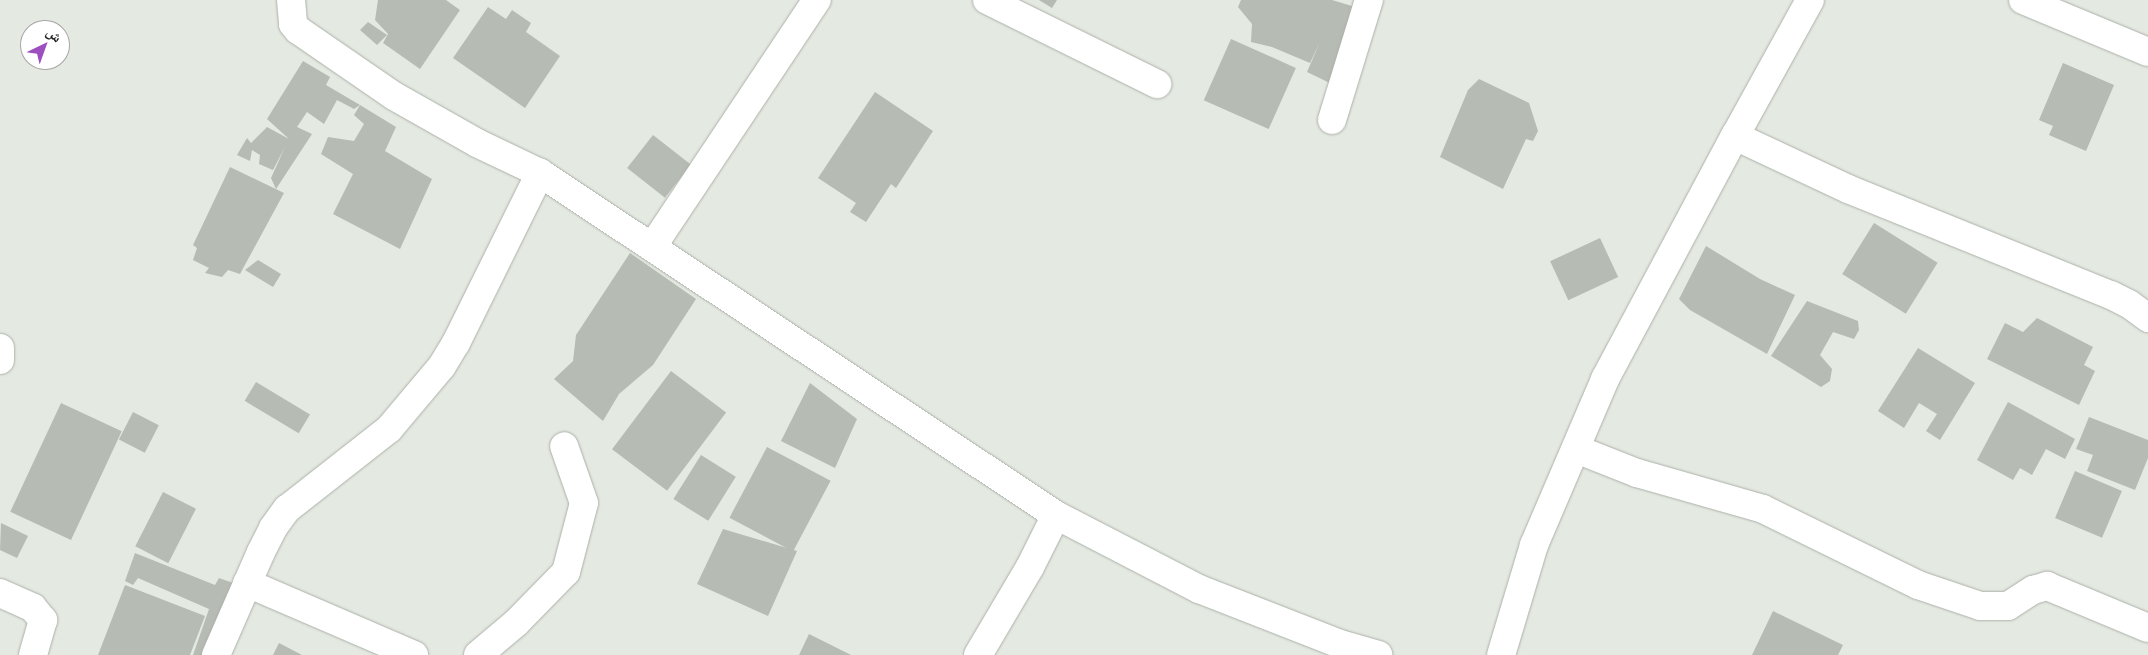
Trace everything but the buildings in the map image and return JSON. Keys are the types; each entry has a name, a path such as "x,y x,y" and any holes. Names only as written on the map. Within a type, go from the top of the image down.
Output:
{"street":[{"path":"291,0 293,24 298,30 394,96 477,143 540,173 1056,515 1198,589 1340,644 1378,655"},
{"path":"652,247 817,0"},
{"path":"987,0 1156,84"},
{"path":"1332,120 1369,0"},
{"path":"1501,655 1534,545 1605,379 1810,0"},
{"path":"2023,0 2148,52"},
{"path":"1735,136 1848,189 2111,295 2129,304 2148,318"},
{"path":"216,655 273,528 288,510 389,429 442,366 456,343 540,173"},
{"path":"0,348 0,360"},
{"path":"478,655 516,623 566,572 584,503 564,446"},
{"path":"1576,449 1637,473 1764,509 1918,585 1980,606 2008,606 2032,590 2047,586 2148,628"},
{"path":"978,655 1030,567 1056,515"},
{"path":"247,583 414,655"},
{"path":"0,593 33,608 40,614 44,625 33,655"}]}
